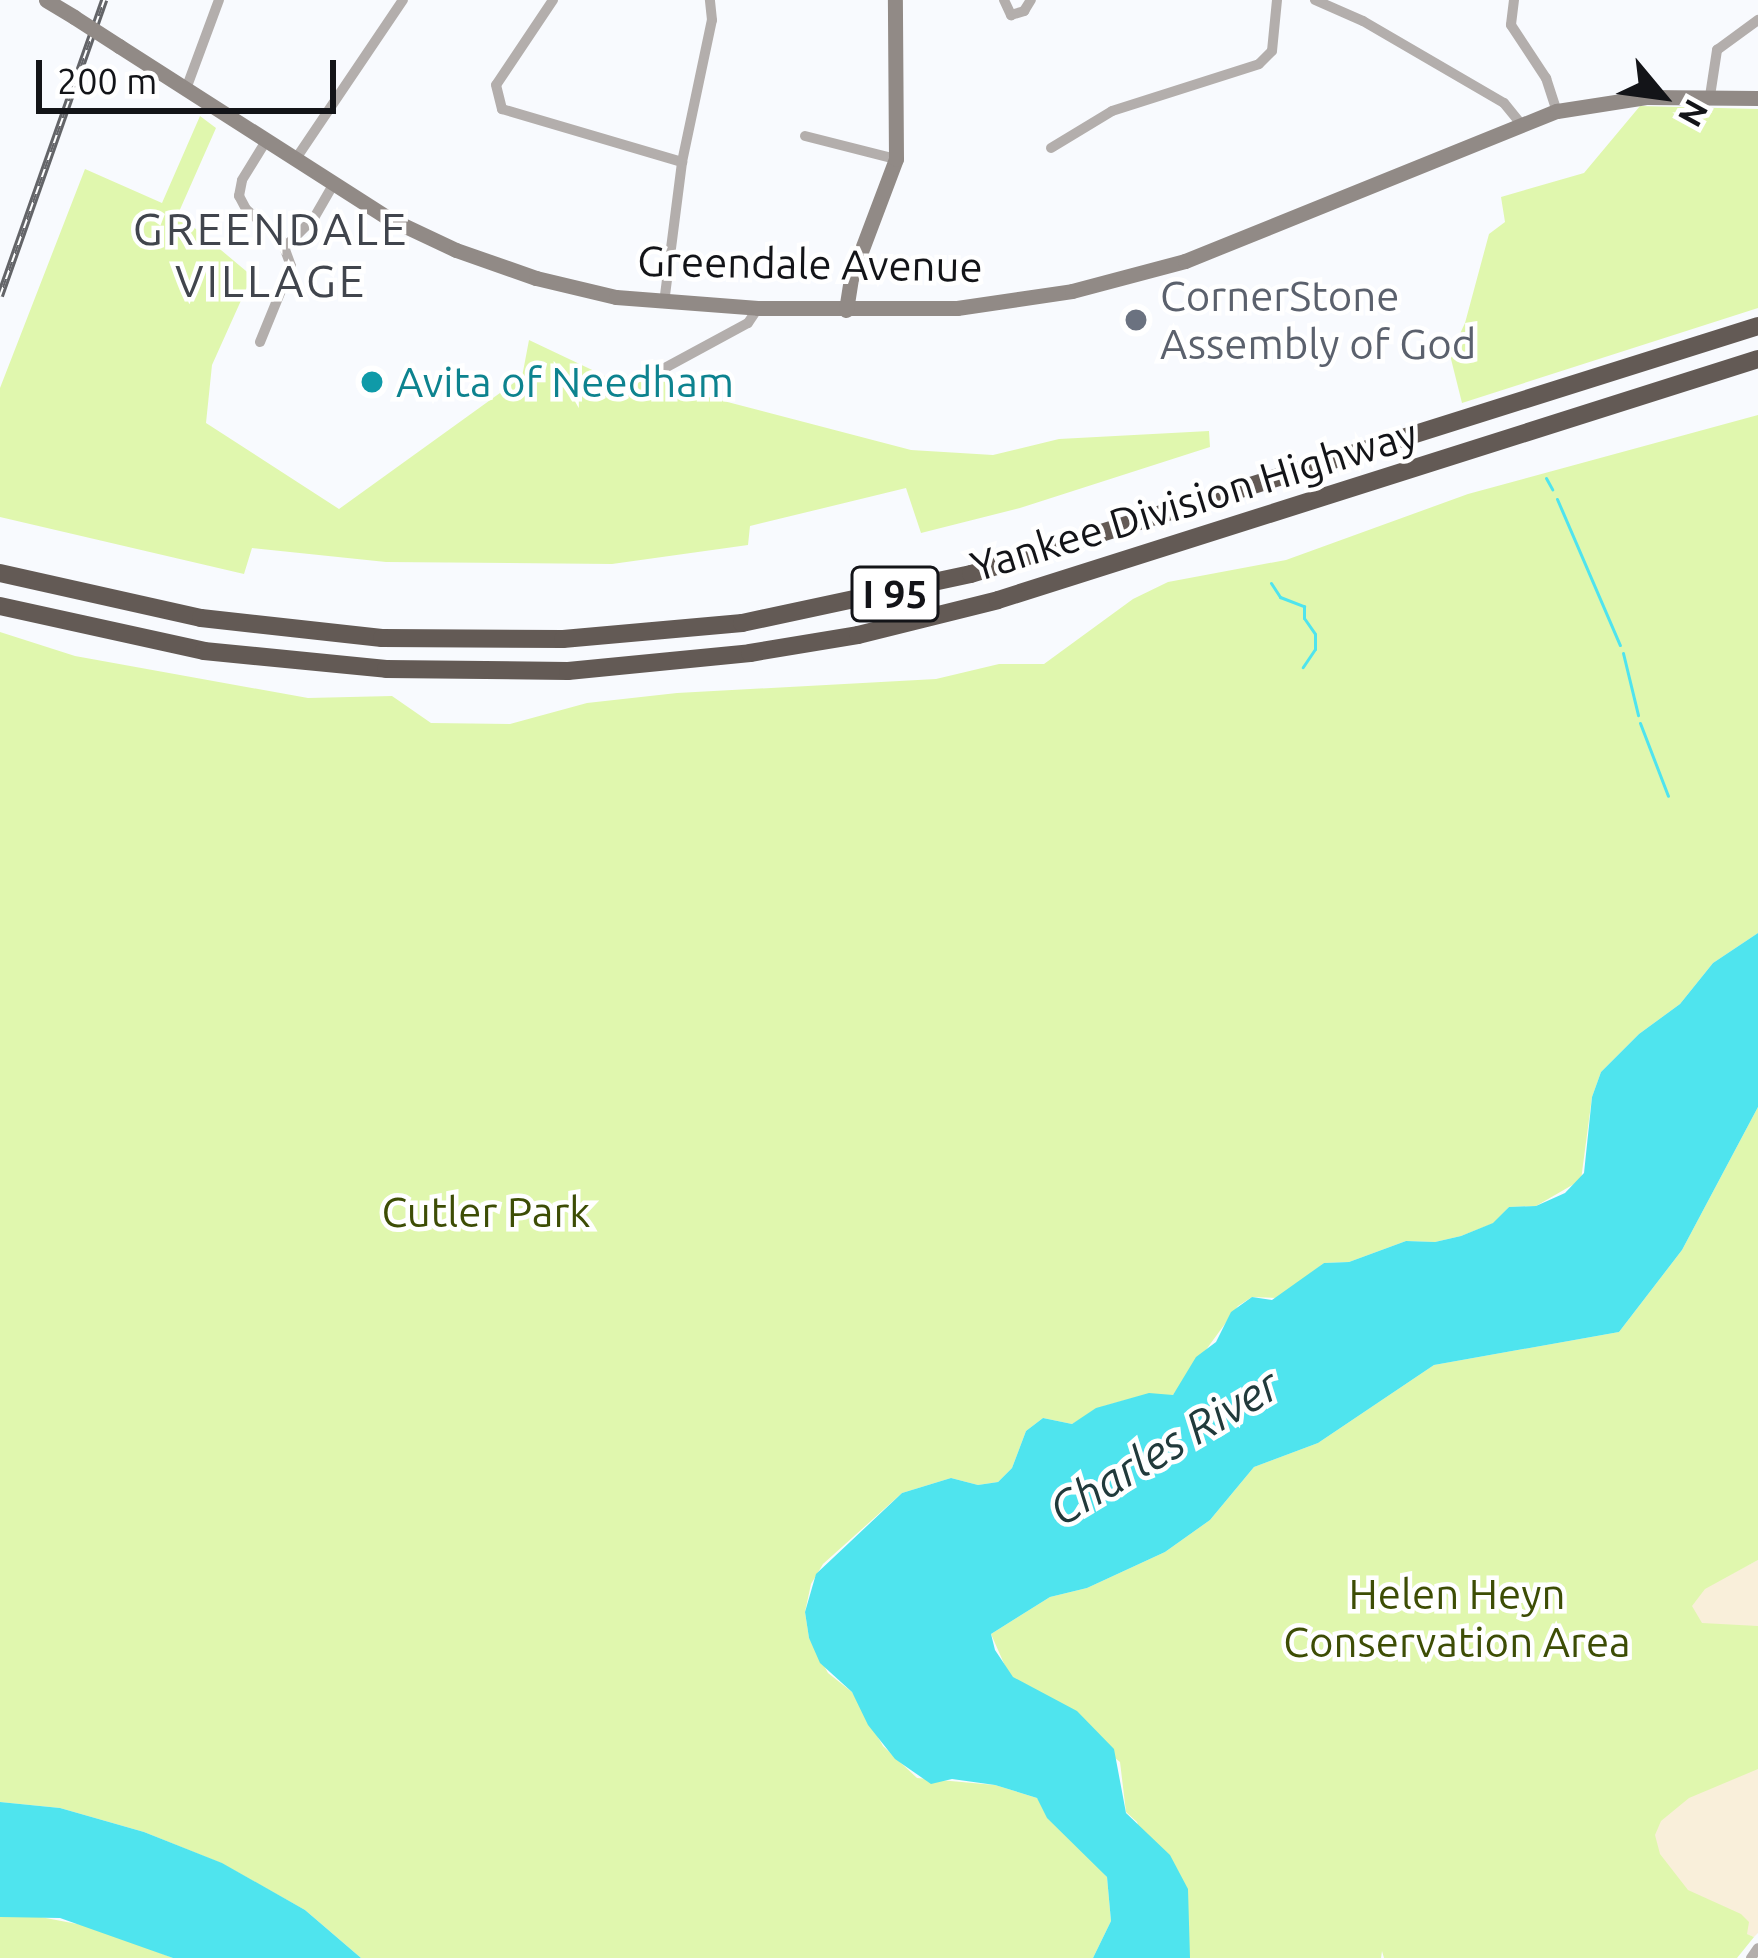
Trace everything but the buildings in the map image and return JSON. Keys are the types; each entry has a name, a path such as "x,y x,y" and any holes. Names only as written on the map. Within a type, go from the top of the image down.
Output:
{"highway":[{"name":"Yankee Division Highway","path":"0,573 165,611 346,635 527,640 742,623 884,597 989,569 1758,326"},
{"name":"Yankee Division Highway","path":"0,607 204,651 386,669 568,670 750,653 858,634 998,600 1758,359"}],"main road":[{"name":"Greendale Avenue","path":"46,0 416,233 489,263 567,286 664,303 847,310 986,306 1146,273 1557,111 1632,98 1758,98"},
{"path":"847,310 851,278 896,159 895,0"}],"street":[{"path":"186,89 219,0"},
{"path":"296,160 403,0"},
{"path":"553,0 496,86 500,105 510,114 682,162"},
{"path":"664,303 682,162 712,20 710,0"},
{"path":"1004,0 1011,15 1024,11 1031,0"},
{"path":"1051,148 1112,111 1259,64 1272,51 1277,0"},
{"path":"1315,0 1363,21 1504,103 1520,123"},
{"path":"1514,0 1511,25 1543,71 1557,111"},
{"path":"1710,96 1713,58 1724,40 1758,20"},
{"path":"806,136 896,159"},
{"path":"260,342 288,279 286,246 239,196 242,180 266,141"},
{"path":"286,246 308,225 334,185"},
{"path":"650,376 748,323 758,308"},
{"path":"1750,1958 1758,1948"}],"shaded area":[{"path":"1758,1560 1758,1933 1754,1937 1727,1926 1663,1878 1565,1662"}],"green space":[{"path":"1640,106 1758,109 1758,308 1462,403 1450,355 1465,323 1489,234 1505,222 1501,197 1584,173"},
{"path":"200,116 216,128 178,214 252,276 212,365 206,423 339,509 522,377 529,340 628,387 663,372 666,386 911,450 993,455 1059,439 1209,431 1210,447 1020,508 921,533 906,488 750,526 748,545 612,564 386,562 252,548 244,574 0,517 0,388 85,169 162,203"},
{"name":"Cutler Park","path":"1758,415 1758,933 1713,963 1680,1004 1639,1034 1601,1072 1592,1097 1581,1180 1536,1206 1509,1207 1494,1223 1461,1236 1435,1242 1406,1241 1349,1262 1324,1263 1278,1298 1252,1297 1238,1306 1173,1395 1141,1396 1104,1406 1072,1424 1043,1418 1026,1431 1012,1468 998,1482 978,1485 951,1478 902,1493 823,1564 811,1584 805,1612 809,1638 828,1673 852,1692 883,1746 917,1778 995,1785 1037,1798 1107,1877 1111,1921 1093,1958 361,1958 305,1910 221,1863 144,1832 60,1808 0,1802 0,632 75,656 308,698 392,696 431,723 510,724 587,703 677,693 936,679 999,664 1044,664 1133,599 1168,582 1286,560 1468,494"},
{"name":"Helen Heyn Conservation Area","path":"1758,1107 1758,1560 1705,1589 1692,1606 1702,1623 1758,1626 1758,1769 1689,1798 1661,1821 1655,1835 1660,1854 1688,1890 1741,1914 1749,1922 1747,1934 1754,1937 1737,1958 1384,1958 1382,1951 1381,1958 1183,1958 1137,1822 1126,1812 1120,1762 1009,1675 991,1634 1050,1597 1087,1588 1165,1552 1210,1520 1254,1467 1318,1443 1434,1365 1619,1332 1682,1250"},
{"path":"30,1915 93,1927 173,1958 0,1958 0,1917"}],"water":[{"name":"Charles River","path":"1758,933 1758,1107 1682,1250 1619,1332 1434,1365 1318,1443 1254,1467 1210,1520 1165,1552 1087,1588 1050,1597 991,1634 995,1650 1013,1677 1077,1711 1114,1749 1126,1813 1170,1855 1188,1889 1190,1958 1093,1958 1111,1921 1107,1877 1047,1818 1037,1798 952,1779 931,1784 895,1759 868,1725 852,1692 820,1663 809,1638 805,1612 816,1574 902,1493 951,1478 978,1485 998,1482 1012,1468 1026,1431 1043,1418 1072,1424 1096,1408 1149,1393 1173,1395 1196,1357 1216,1342 1231,1312 1252,1297 1272,1300 1324,1263 1349,1262 1406,1241 1435,1242 1461,1236 1493,1223 1509,1207 1536,1206 1565,1193 1584,1173 1592,1097 1601,1072 1639,1034 1680,1004 1713,963"},
{"path":"0,1802 60,1808 144,1832 222,1863 305,1910 361,1958 173,1958 60,1918 0,1917"}],"waterway":[{"path":"1546,478 1552,489"},
{"path":"1557,499 1620,645"},
{"path":"1271,583 1280,597 1304,606 1304,618 1315,634 1315,649 1303,667"},
{"path":"1623,653 1638,715"},
{"path":"1640,723 1668,796"}],"railway":[{"path":"0,296 104,0"}],"place":[{"name":"CornerStone Assembly of God","path":"1136,320"},
{"name":"Avita of Needham","path":"372,382"}],"district":[{"name":"GREENDALE VILLAGE","path":"271,255"}]}
